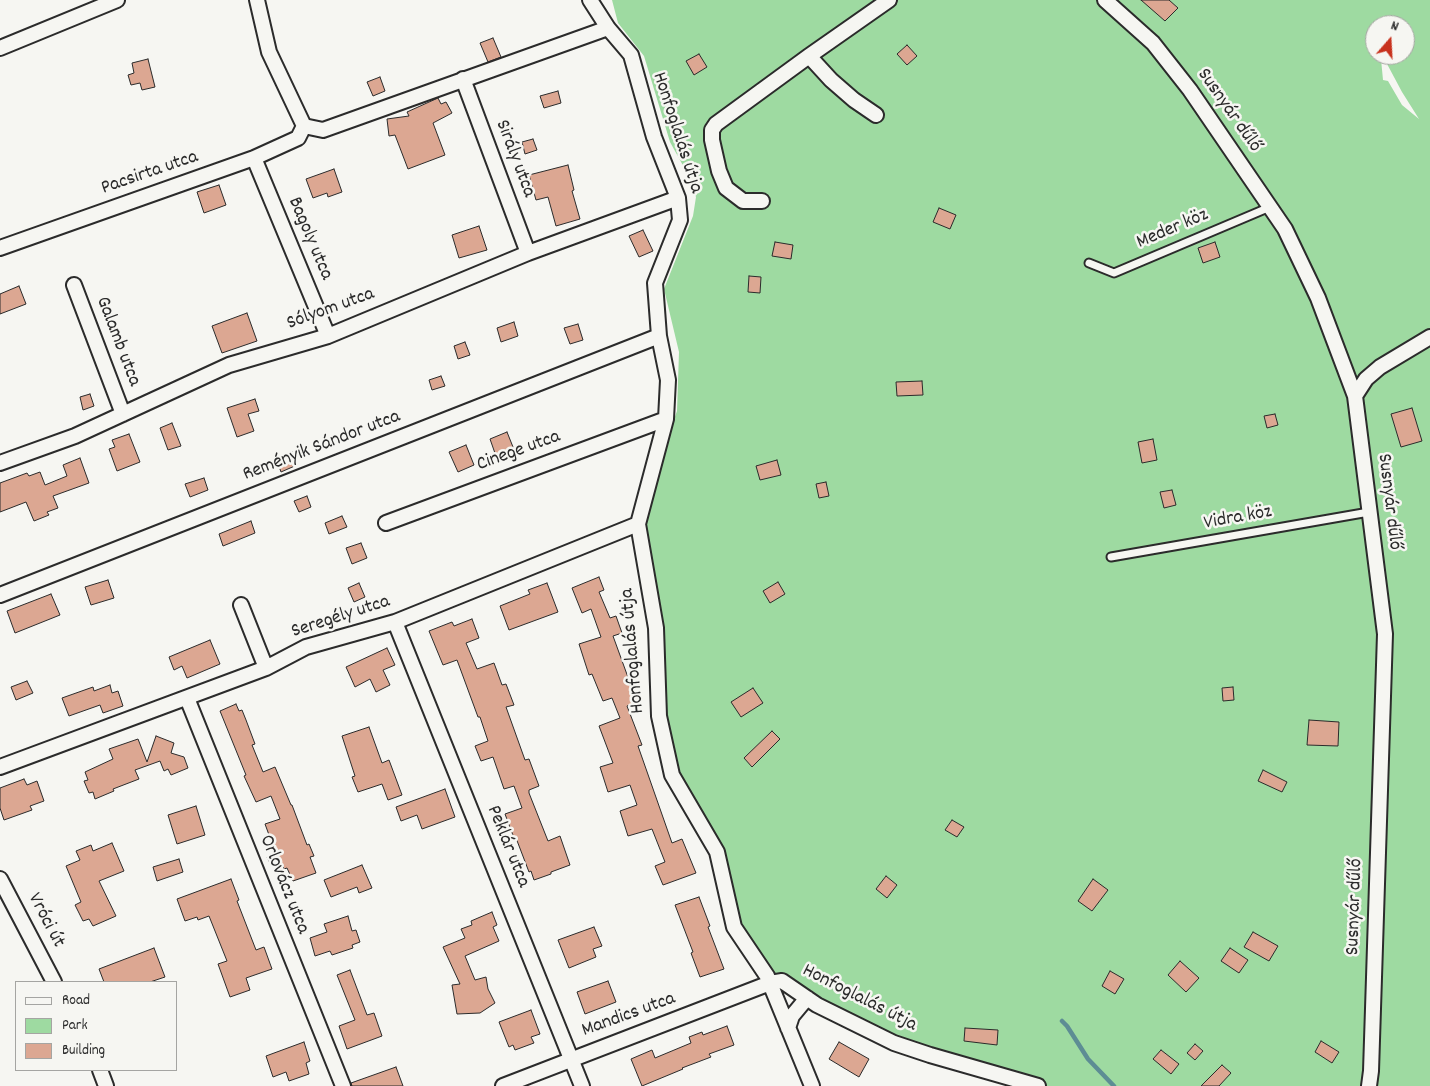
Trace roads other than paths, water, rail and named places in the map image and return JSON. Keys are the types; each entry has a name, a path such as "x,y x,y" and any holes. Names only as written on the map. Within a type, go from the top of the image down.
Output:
{"street":[{"path":"0,48 117,0"},
{"path":"256,0 269,52 304,126 323,130 608,28"},
{"name":"Honfoglalás útja","path":"590,0 608,28 631,55 654,137 678,198 680,220 655,284 659,336 668,380 666,419 638,524 656,628 659,716 672,775 717,852 734,927 761,966 770,983 782,982 817,1005 894,1042 930,1055 1022,1083 1038,1086"},
{"path":"762,201 743,201 726,188 715,156 712,130 719,122 889,0"},
{"name":"Susnyár dűlő","path":"1105,0 1153,43 1190,90 1285,229 1318,298 1355,396 1385,634 1369,1086"},
{"path":"809,56 831,80 854,100 876,115"},
{"name":"Sirály utca","path":"463,79 528,253"},
{"name":"Pacsirta utca","path":"0,248 254,158 298,138 304,126"},
{"name":"Bagoly utca","path":"254,158 328,336"},
{"name":"Sólyom utca","path":"0,463 75,436 229,365 328,336 528,253 678,198"},
{"name":"Galamb utca","path":"74,285 123,414"},
{"name":"Reményik Sándor utca","path":"0,595 659,336"},
{"path":"1355,396 1366,379 1380,366 1430,337"},
{"name":"Cinege utca","path":"386,523 666,419"},
{"name":"Seregély utca","path":"0,767 266,668 306,647 395,622 638,524"},
{"path":"241,605 266,668"},
{"name":"Peklár utca","path":"395,622 582,1086"},
{"name":"Orlovácz utca","path":"187,698 343,1086"},
{"name":"Vróci út","path":"0,879 53,981"},
{"path":"770,983 812,1086"},
{"name":"Mandics utca","path":"503,1086 770,983"},
{"path":"788,1028 792,1016 806,998"},
{"path":"100,1071 106,1086"}],"lane":[{"name":"Meder köz","path":"1089,263 1114,273 1270,207"},
{"name":"Vidra köz","path":"1111,557 1369,512"}],"waterway":[{"path":"1062,1021 1088,1059 1114,1086"}]}
